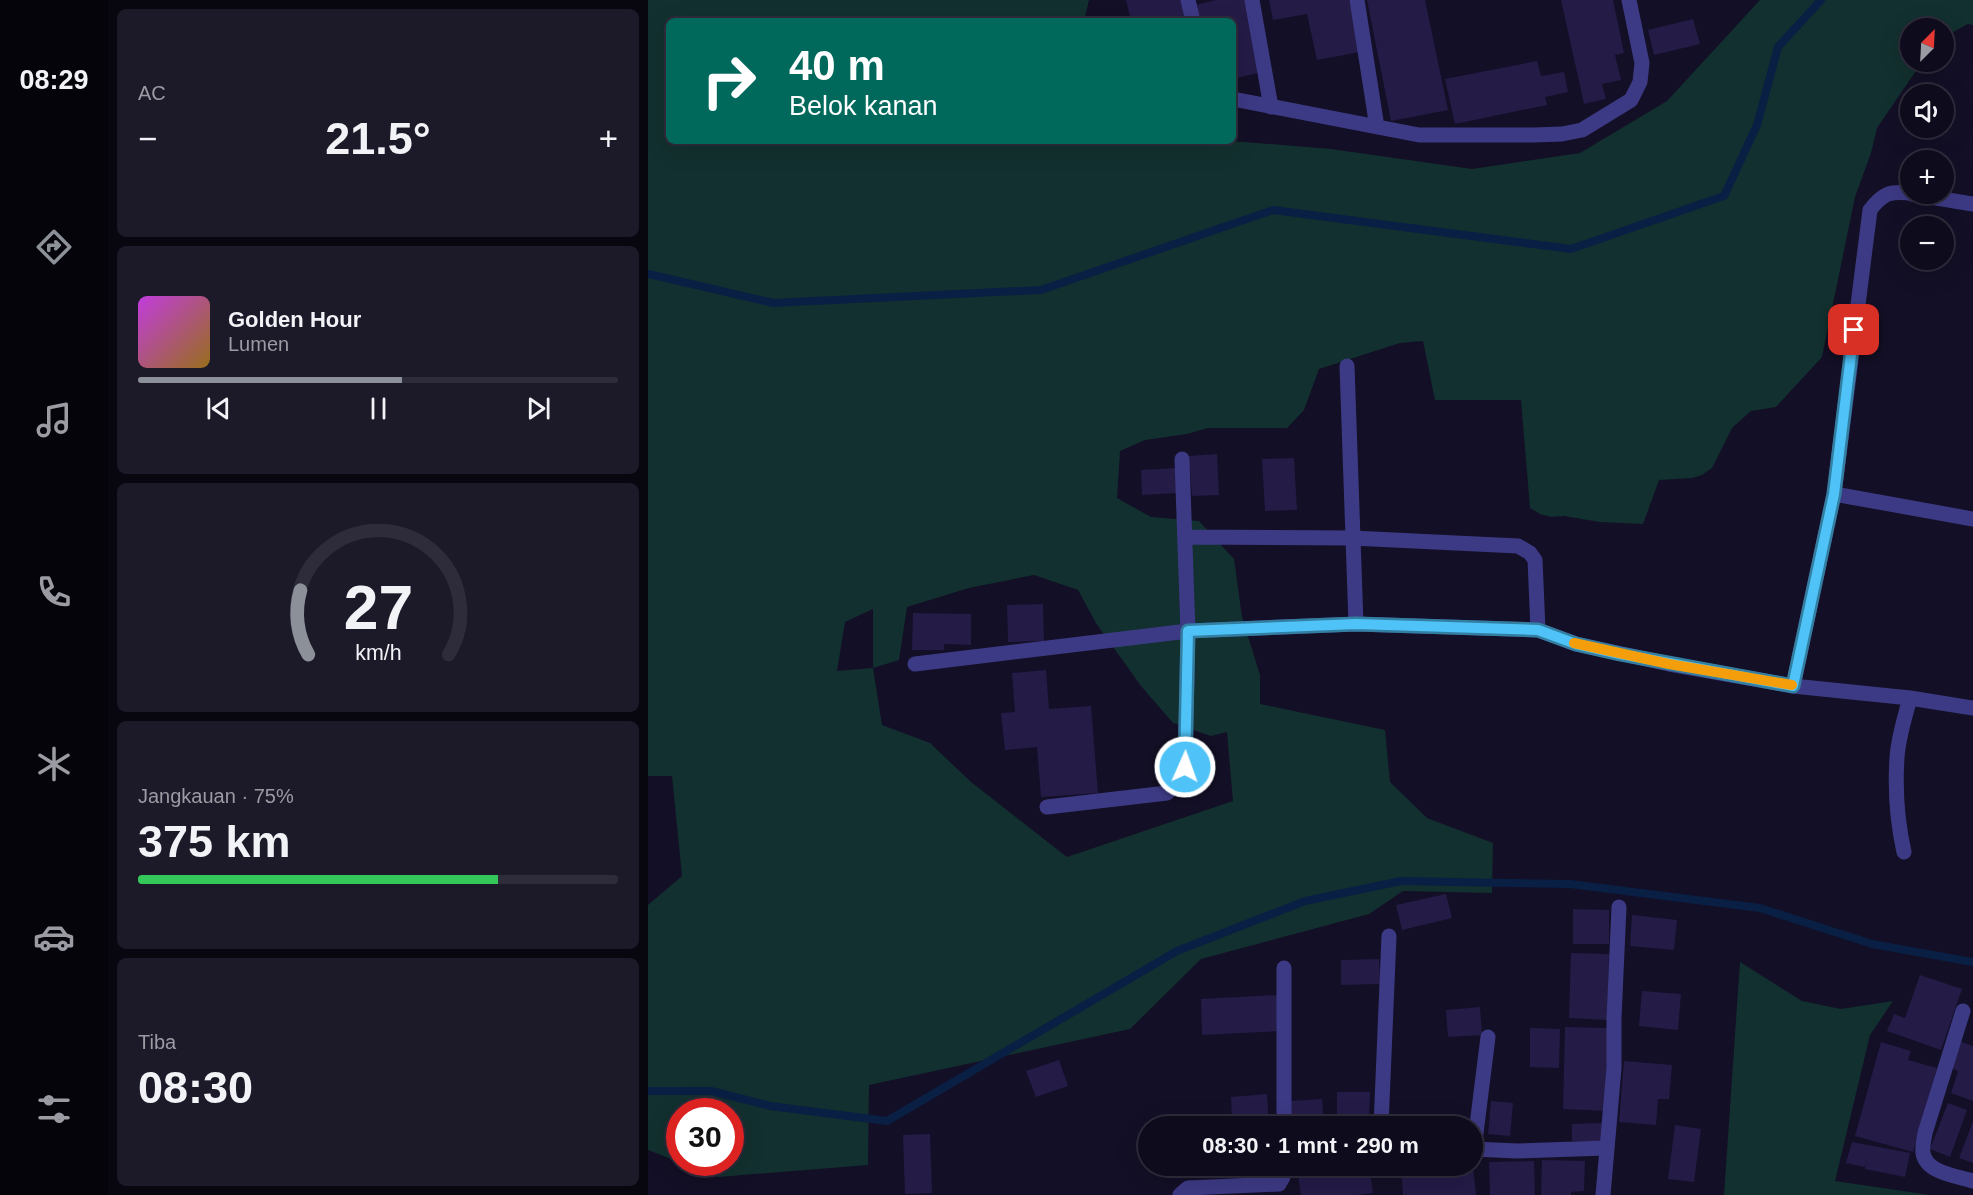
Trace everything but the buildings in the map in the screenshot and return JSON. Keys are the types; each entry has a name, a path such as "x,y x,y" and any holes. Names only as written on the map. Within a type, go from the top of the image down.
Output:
{"street":[{"path":"1188,0 1192,18"},
{"path":"1252,0 1271,107"},
{"path":"1357,0 1377,127"},
{"path":"1236,100 1419,135 1533,135 1563,134 1582,130 1631,100 1640,82 1642,63 1629,0"},
{"path":"1793,686 1834,494 1870,210 1879,198 1900,192"},
{"path":"1954,201 1973,204"},
{"path":"1347,366 1356,624"},
{"path":"1047,807 1167,794 1180,781 1185,767 1188,631 1182,459"},
{"path":"1834,494 1973,519"},
{"path":"1186,537 1352,538 1518,546 1530,553 1534,560 1538,630"},
{"path":"915,664 1188,631 1356,624 1538,630 1576,644 1620,654 1793,686 1910,698 1973,708"},
{"path":"1904,852 1899,831 1897,756 1910,698"},
{"path":"1603,1195 1614,1068 1619,907"},
{"path":"1381,1116 1389,936"},
{"path":"1284,968 1284,1116"},
{"path":"1964,1011 1925,1133 1922,1151 1926,1162 1932,1168 1973,1181"},
{"path":"1477,1116 1488,1037"},
{"path":"1483,1149 1517,1151 1606,1148"},
{"path":"1180,1195 1188,1188 1272,1186 1279,1184 1283,1176"}],"green space":[{"path":"648,0 1089,0 1085,18 666,18 666,144 1236,144 1236,141 1331,149 1472,169 1580,153 1667,101 1760,0 1973,0 1973,25 1968,24 1954,32 1954,18 1900,18 1900,72 1915,72 1907,84 1900,84 1900,94 1877,128 1871,153 1855,197 1822,357 1776,407 1751,411 1732,428 1712,468 1692,478 1659,480 1643,524 1600,522 1564,516 1551,517 1530,508 1521,400 1435,400 1423,341 1400,343 1319,369 1304,410 1287,428 1208,428 1187,434 1145,440 1120,451 1117,498 1151,517 1199,521 1234,559 1242,617 1260,675 1260,704 1385,730 1390,782 1427,818 1493,843 1492,893 1403,891 1369,914 1201,959 1130,1029 869,1085 868,1165 744,1175 744,1098 666,1098 666,1157 648,1150 648,905 682,876 672,776 648,776","holes":["1034,575 1078,590 1096,623 1141,686 1173,723 1211,736 1227,732 1233,801 1067,857 971,782 930,743 882,725 873,668 899,660 907,607 969,588","873,609 873,668 837,671 845,622"]},
{"path":"1740,962 1802,1001 1841,1009 1893,1001 1870,1035 1835,1181 1930,1195 1724,1195"}],"waterway":[{"path":"648,274 773,303 1041,290 1273,210 1571,249 1724,196 1757,125 1778,47 1821,0"},
{"path":"648,1091 711,1091 770,1106 887,1121 1177,951 1305,901 1401,881 1570,884 1760,908 1872,944 1973,962"}],"slow traffic":[{"path":"1574,643 1669,664 1792,685"}],"route":[{"path":"1185,767 1188,631 1356,624 1538,630 1576,644 1620,654 1793,686 1834,494 1854,330"}]}
